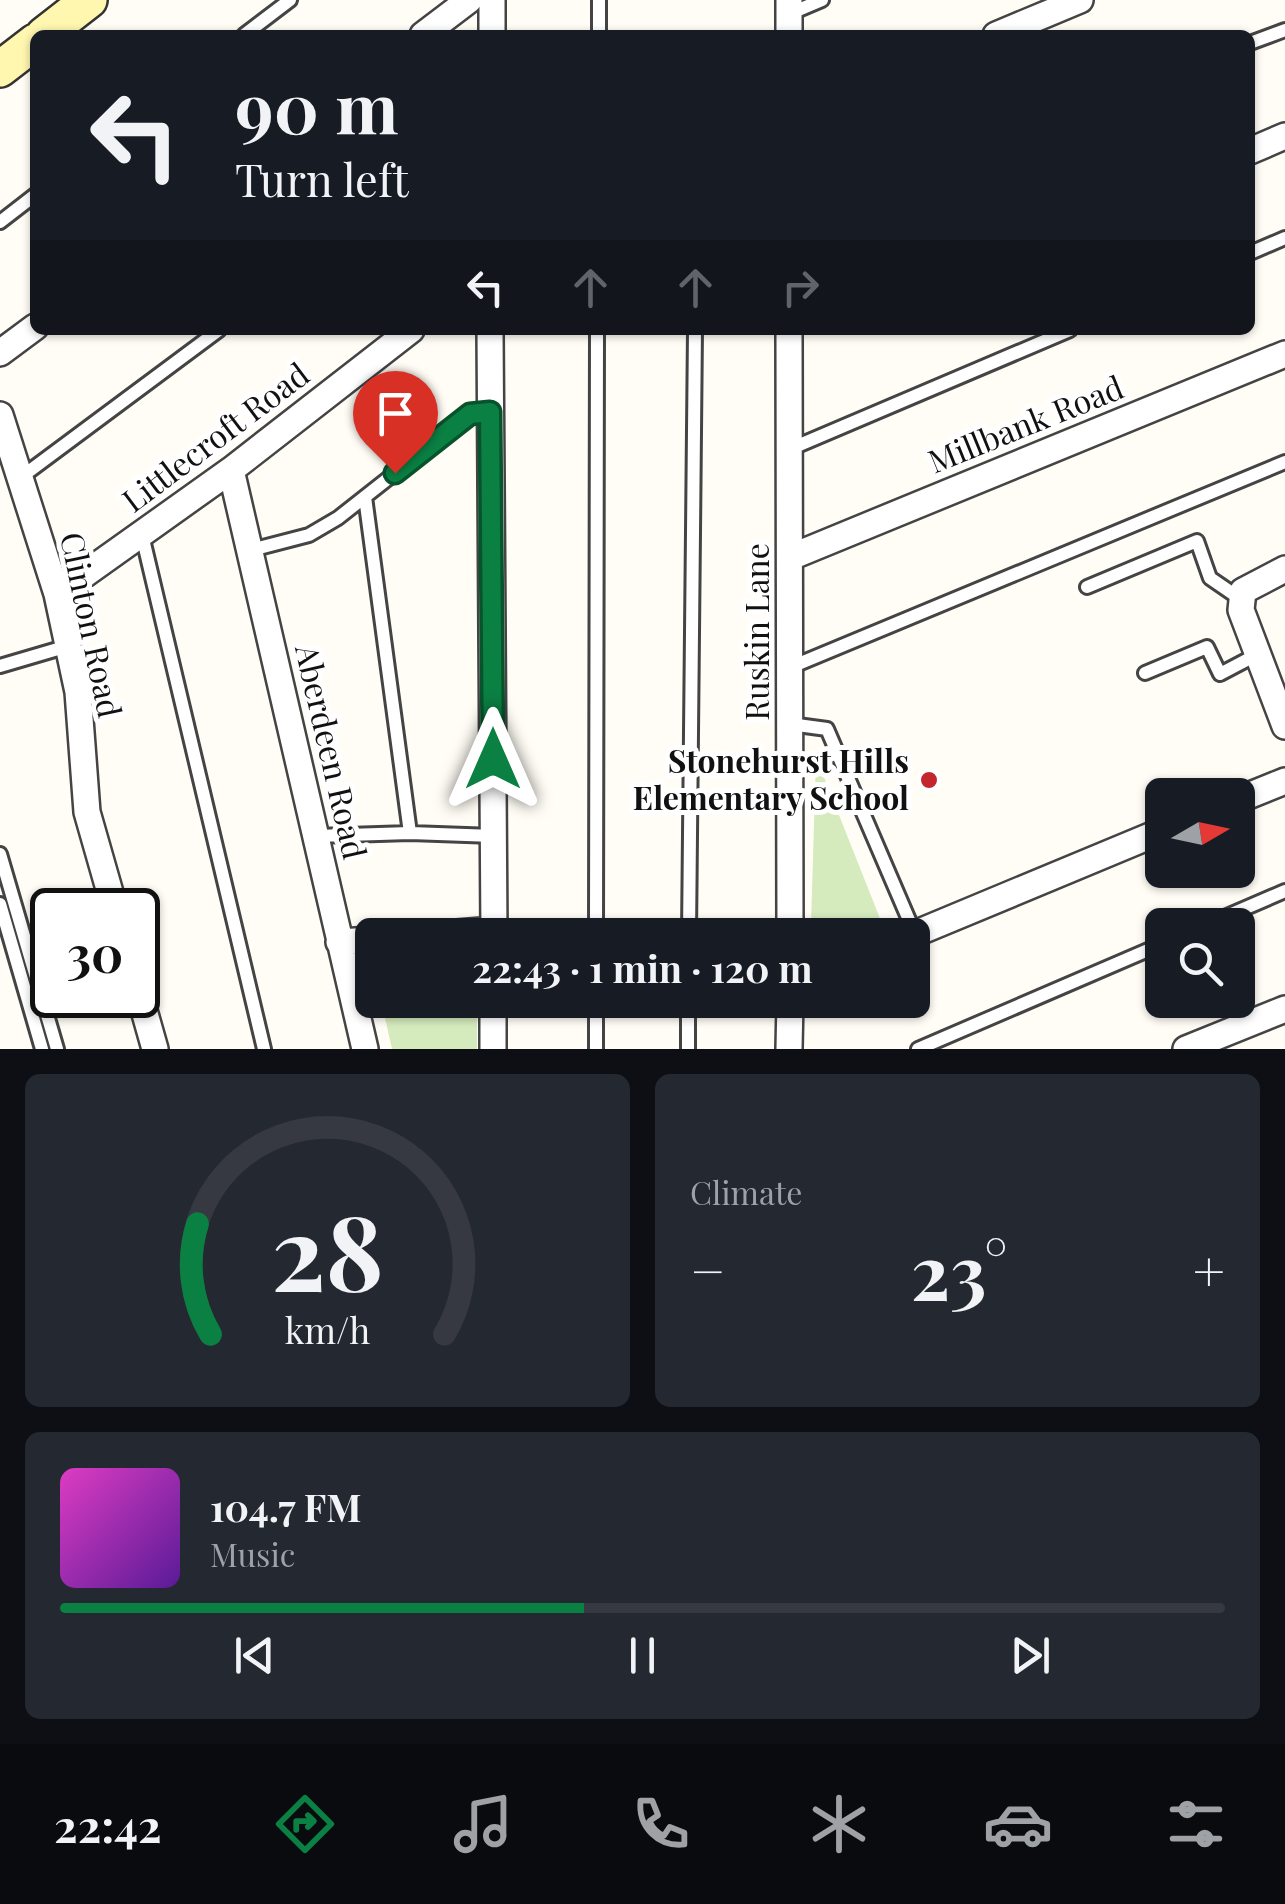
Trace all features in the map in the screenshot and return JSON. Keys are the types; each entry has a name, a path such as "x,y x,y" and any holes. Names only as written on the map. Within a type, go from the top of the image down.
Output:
{"street":[{"path":"50,30 89,0"},
{"path":"430,30 470,0"},
{"path":"492,0 492,30"},
{"path":"1008,30 1080,0"},
{"path":"1255,148 1285,136"},
{"path":"0,354 30,331"},
{"name":"Littlecroft Road","path":"57,594 232,470 406,335"},
{"path":"490,335 494,836 499,918"},
{"name":"Ruskin Lane","path":"789,335 790,918"},
{"name":"Millbank Road","path":"791,557 1285,354"},
{"name":"Clinton Road","path":"0,415 57,594 78,692 87,812 109,888"},
{"name":"Aberdeen Road","path":"232,470 365,1049"},
{"path":"1285,569 1243,596 1241,610 1258,654 1278,686 1285,726"},
{"path":"1255,793 1285,780"},
{"path":"930,927 1145,838"},
{"path":"339,942 355,941"},
{"path":"1186,1049 1285,1008"},
{"path":"146,1018 155,1049"},
{"path":"493,1049 494,1018"},
{"path":"789,1049 790,1018"}],"lane":[{"path":"251,30 290,0"},
{"path":"599,0 599,30"},
{"path":"789,16 822,0"},
{"path":"1255,41 1285,30"},
{"path":"0,222 30,199"},
{"path":"1255,251 1285,238"},
{"path":"20,478 212,335"},
{"path":"596,918 597,335"},
{"path":"689,918 695,335"},
{"path":"790,449 1058,335"},
{"path":"251,550 310,535 470,414 490,412"},
{"path":"791,667 1285,462"},
{"path":"365,497 410,833"},
{"path":"142,535 264,1049"},
{"path":"1088,587 1197,542 1210,578 1243,596"},
{"path":"0,666 68,646"},
{"path":"1145,673 1207,647 1220,674 1258,654"},
{"path":"790,724 827,729 907,918"},
{"path":"316,836 494,836"},
{"path":"0,854 57,1049"},
{"path":"1246,908 1285,891"},
{"path":"0,904 42,1049"},
{"path":"918,1049 1145,951"},
{"path":"596,1018 596,1049"},
{"path":"688,1018 688,1049"}],"green space":[{"path":"816,757 880,918 811,918"},
{"path":"385,1018 477,1018 477,1049 392,1049"}],"place":[{"name":"Stonehurst Hills Elementary School","path":"929,780"}],"route":[{"path":"395,473 470,414 490,412 493,759"}]}
